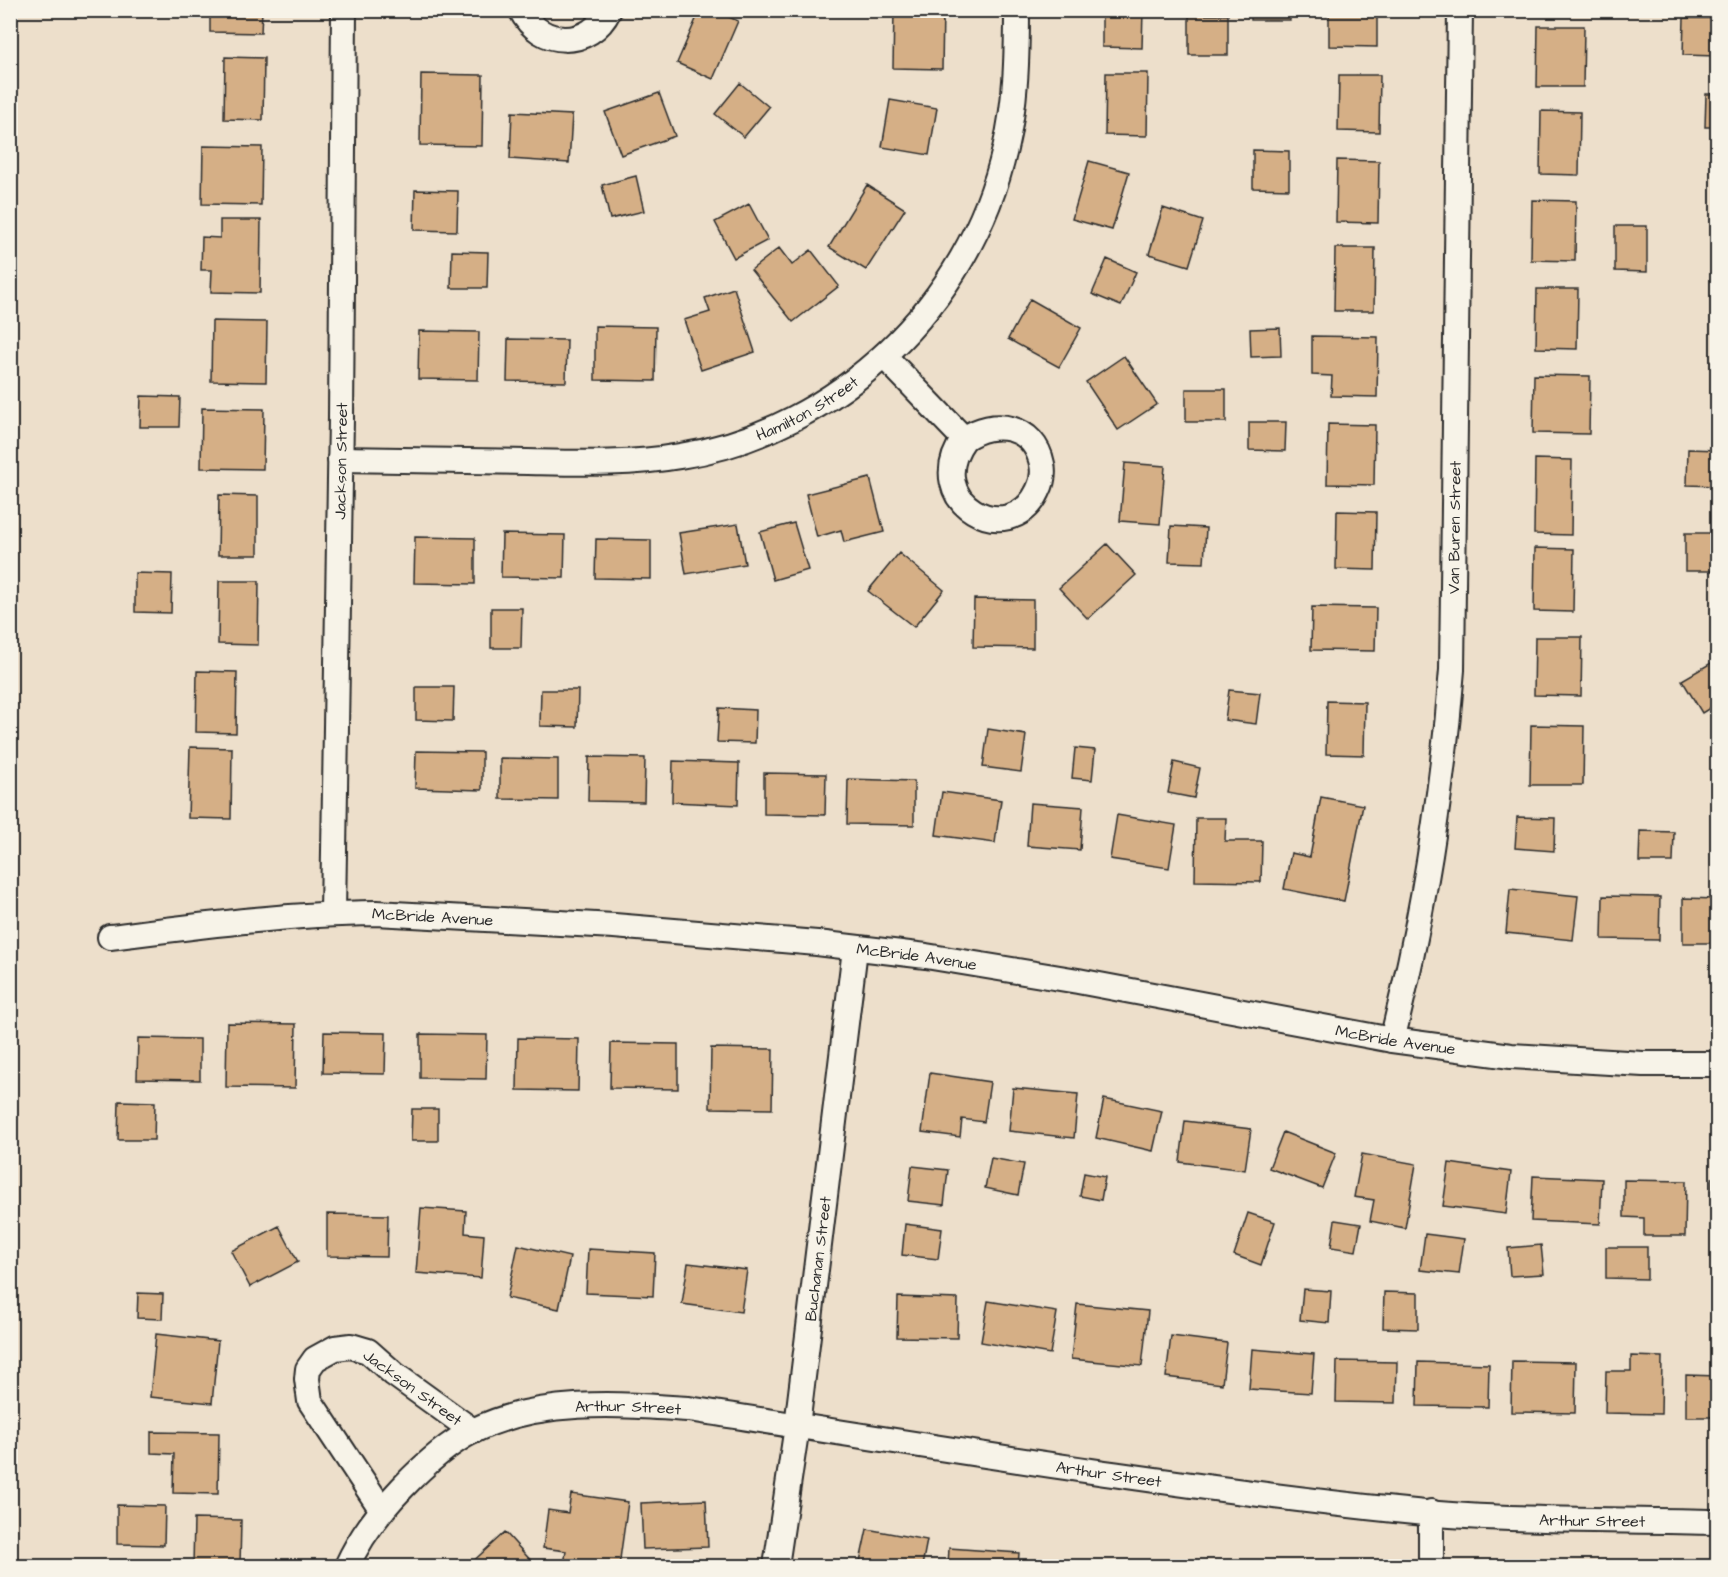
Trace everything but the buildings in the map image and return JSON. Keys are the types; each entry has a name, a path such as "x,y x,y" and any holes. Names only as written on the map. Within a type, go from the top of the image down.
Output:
{"street":[{"name":"Jackson Street","path":"333,913 344,10"},
{"path":"520,10 536,31 550,38 565,40 580,38 593,31 609,10"},
{"name":"Hamilton Street","path":"340,459 618,463 681,456 730,444 789,420 844,388 884,356 940,293 980,222 994,187 1012,112 1017,10"},
{"name":"Van Buren Street","path":"1392,1040 1411,964 1431,861 1445,756 1452,670 1460,10"},
{"path":"884,356 964,439"},
{"name":"McBride Avenue","path":"110,937 333,913 375,913 740,935 926,956 1078,981 1392,1040 1512,1056 1643,1064 1718,1064"},
{"name":"Buchanan Street","path":"777,1566 797,1426 855,949"},
{"name":"Jackson Street","path":"382,1510 310,1401 308,1370 315,1359 335,1348 351,1346 368,1351 394,1374 472,1431"},
{"name":"Arthur Street","path":"504,1419 561,1408 632,1405 689,1409 1209,1487 1397,1510 1488,1517 1718,1522"},
{"name":"Jackson Street","path":"348,1566 382,1510 417,1472 472,1431 504,1419"},
{"path":"1431,1512 1431,1566"}]}
